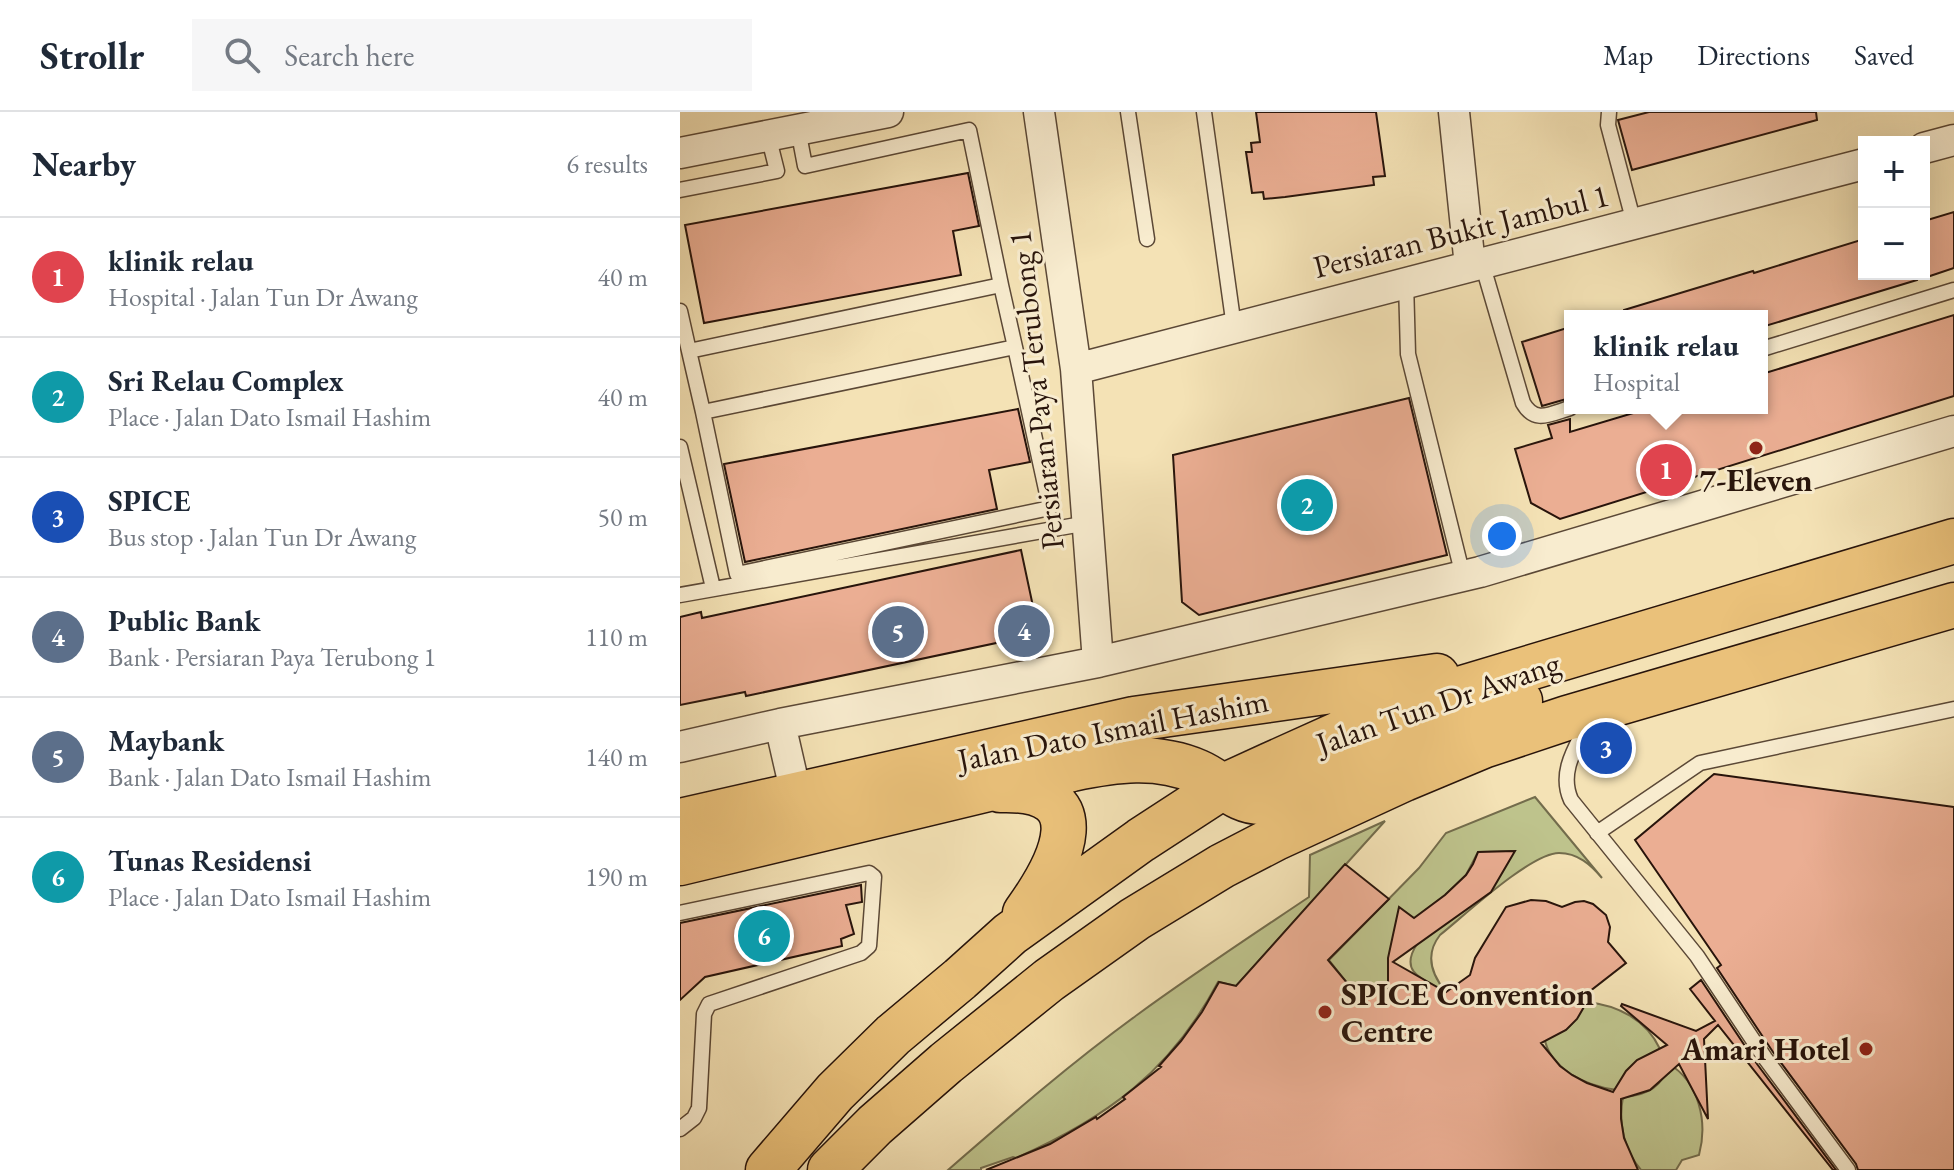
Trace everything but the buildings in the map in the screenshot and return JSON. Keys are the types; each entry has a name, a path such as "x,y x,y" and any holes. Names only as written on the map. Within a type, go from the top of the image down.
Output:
{"main road":[{"name":"Jalan Tun Dr Awang","path":"768,1170 835,1092 893,1035 1010,934 1141,840 1224,786 1372,719 1449,692 1954,541"},
{"name":"Jalan Tun Dr Awang","path":"844,1167 875,1125 1060,971 1135,919 1222,866 1302,825 1483,746 1595,708 1954,605"},
{"name":"Jalan Dato Ismail Hashim","path":"680,863 1092,765 1127,760 1185,766 1250,801 1273,801 1468,720 1595,678 1668,662 1837,639"},
{"name":"Jalan Dato Ismail Hashim","path":"680,821 1134,719 1413,679 1550,663"},
{"path":"981,791 1006,790 1041,795 1056,806 1064,823 1064,838 1051,874 1010,934"}],"street":[{"path":"680,153 839,117 888,112"},
{"name":"Persiaran Paya Terubong 1","path":"1039,112 1076,369 1098,662"},
{"path":"1454,112 1476,264"},
{"path":"1930,146 1954,140"},
{"name":"Persiaran Bukit Jambul 1","path":"1076,369 1858,166"},
{"path":"680,747 780,724 1098,662 1463,576 1954,431"},
{"path":"780,724 796,794"}],"lane":[{"path":"1128,112 1147,239"},
{"path":"1204,112 1234,327"},
{"path":"1609,112 1608,125 1634,223"},
{"path":"680,311 737,574 1050,508 969,130 805,166 783,132"},
{"path":"680,190 777,171 783,132"},
{"path":"1476,264 1527,410 1532,415 1542,416 1564,410"},
{"path":"1406,282 1408,354 1463,576"},
{"path":"689,351 1001,285"},
{"path":"1768,347 1954,290"},
{"path":"703,412 1015,347"},
{"path":"680,447 713,588"},
{"path":"680,595 1088,523"},
{"path":"1595,708 1567,767 1567,790 1571,800 1697,956 1765,1058 1848,1170"},
{"path":"1597,833 1700,763 1954,709"},
{"path":"680,913 869,873 874,877 869,946 861,953 709,1004 704,1014 699,1108 694,1118 680,1129"}],"green space":[{"path":"1535,797 1602,878 1584,861 1559,853 1532,863 1516,874 1481,900 1435,942 1432,964 1446,992 1416,974 1410,962 1417,944 1510,851 1478,852 1466,875 1404,927 1389,957 1388,971 1390,978 1404,991 1354,992 1329,960 1419,868 1446,833"},
{"path":"1385,821 1236,986 1218,982 1179,1041 1134,1088 1079,1126 1016,1158 981,1170 948,1170 1112,1033 1309,897 1310,855"},
{"path":"1586,1002 1609,1006 1629,1015 1647,1029 1660,1049 1634,1065 1617,1090 1594,1085 1571,1074 1561,1067 1547,1048 1544,1036 1559,1033 1570,1026"},
{"path":"1669,1064 1688,1081 1699,1104 1702,1142 1699,1155 1682,1160 1676,1170 1641,1170 1630,1154 1624,1136 1621,1117 1623,1097 1652,1089 1662,1079"}],"place":[{"name":"7-Eleven","path":"1756,448"},
{"name":"klinik relau","path":"1666,470"},
{"name":"Sri Relau Complex","path":"1307,505"},
{"name":"Public Bank","path":"1024,631"},
{"name":"Maybank","path":"898,632"},
{"name":"SPICE","path":"1606,748"},
{"name":"Tunas Residensi","path":"764,936"},
{"name":"SPICE Convention Centre","path":"1325,1012"},
{"name":"Amari Hotel","path":"1866,1049"}]}
